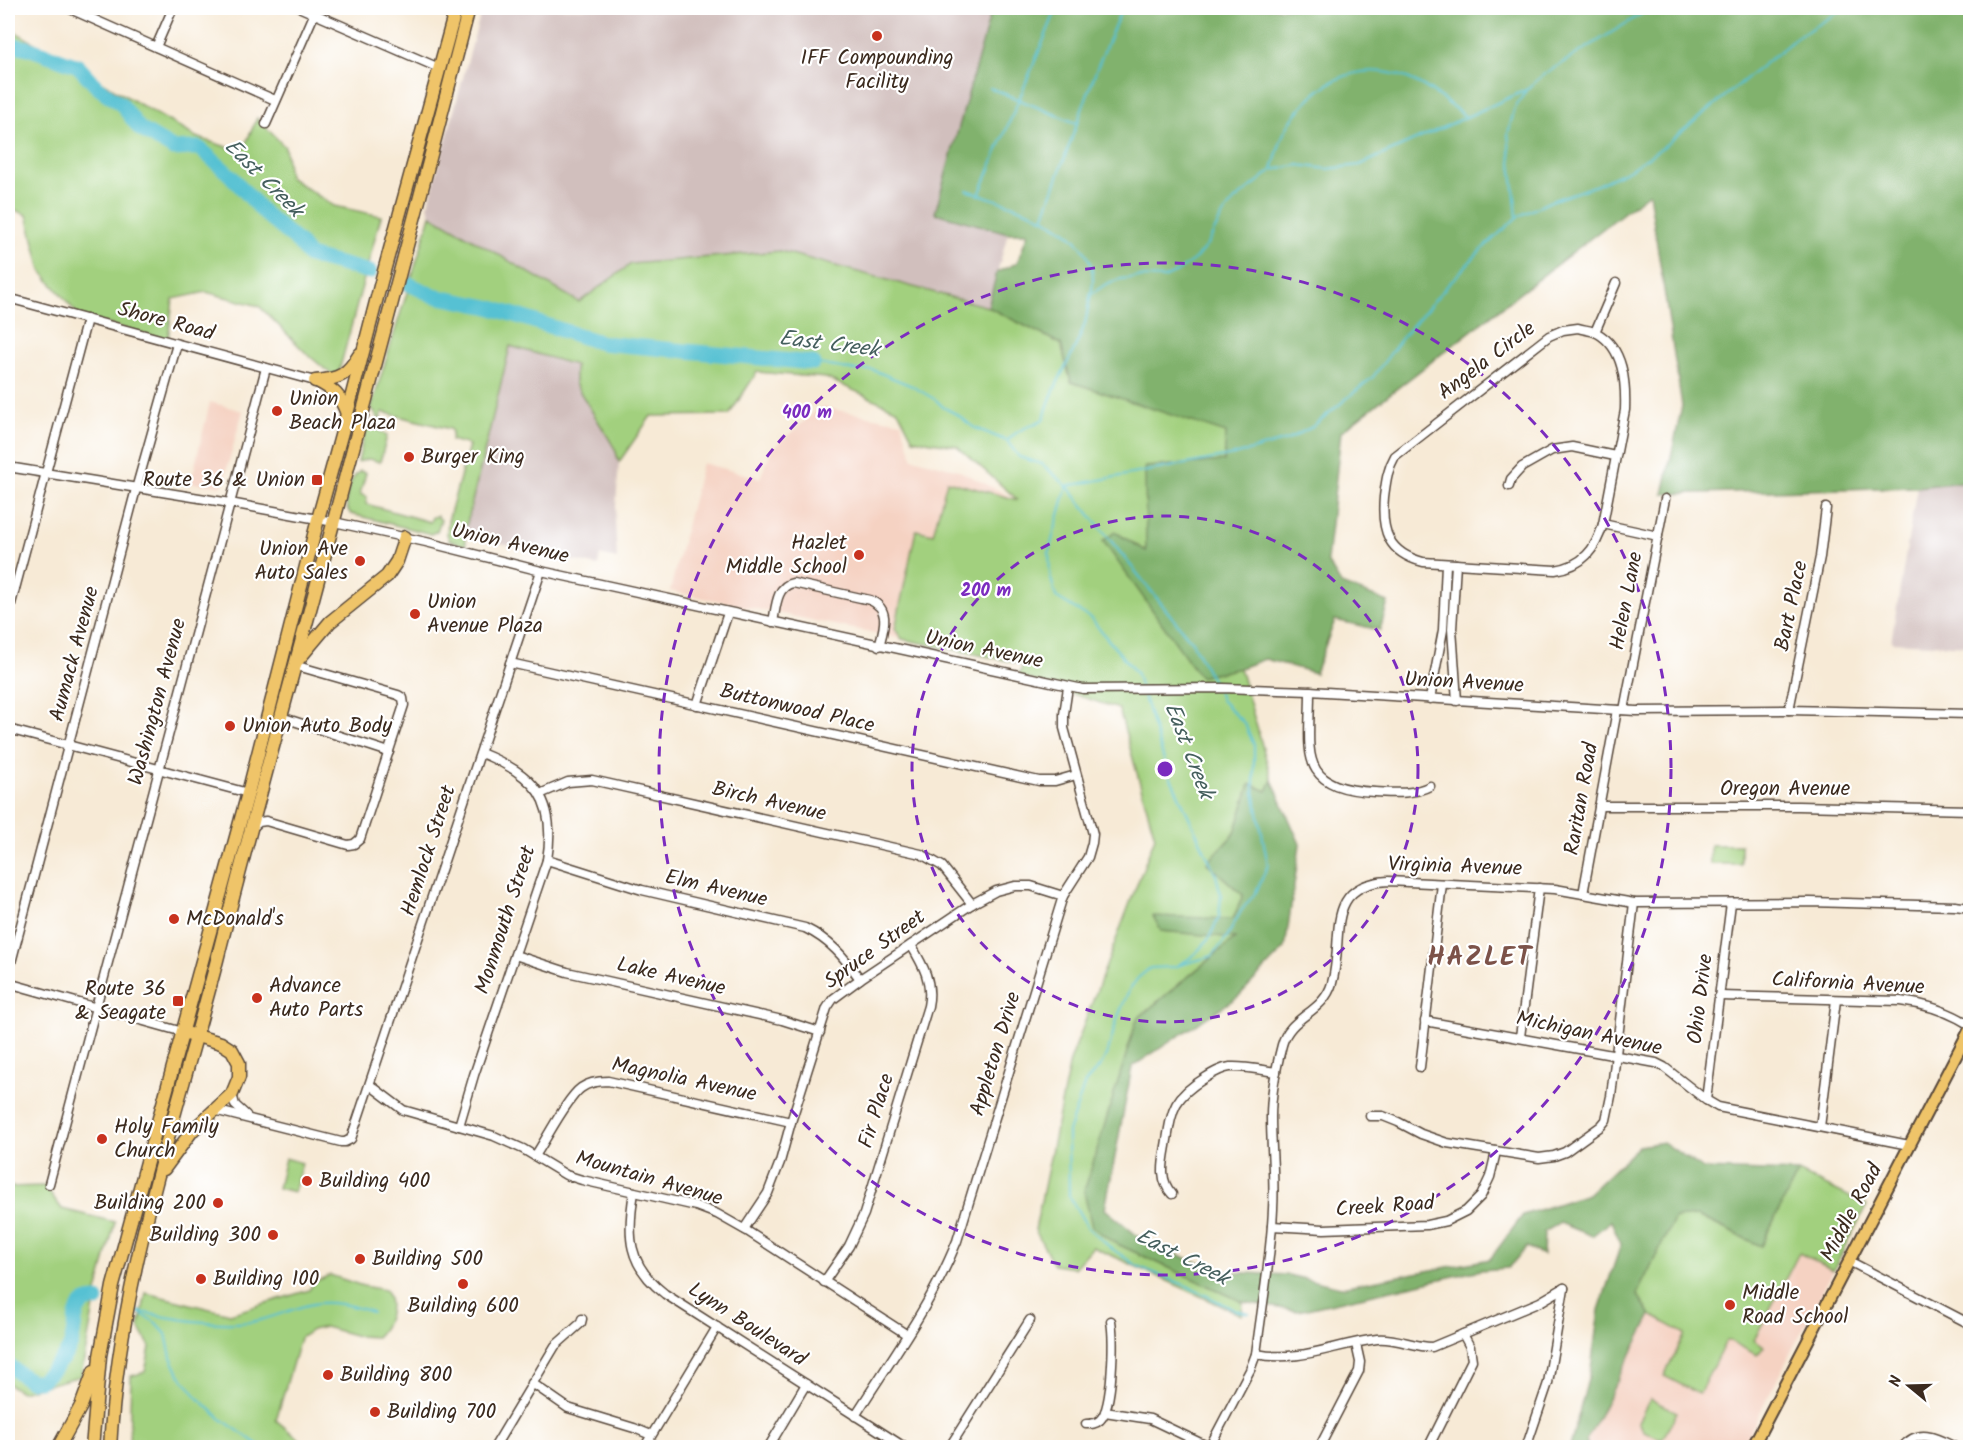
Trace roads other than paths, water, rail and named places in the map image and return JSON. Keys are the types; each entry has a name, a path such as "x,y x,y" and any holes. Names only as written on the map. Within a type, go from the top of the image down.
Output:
{"highway":[{"path":"92,1448 100,1356 113,1286 248,793 318,519 456,8"},
{"path":"109,1446 123,1326 157,1181 469,8"},
{"path":"315,381 335,379 349,371 365,346"},
{"path":"315,381 336,392 344,403 347,414"},
{"path":"294,665 330,622 387,576 397,561 405,537"},
{"path":"157,1181 185,1138 232,1094 239,1077 239,1063 226,1045 183,1032"},
{"path":"58,1448 81,1406 100,1356"}],"main road":[{"name":"Middle Road","path":"1752,1448 1971,1029"}],"street":[{"path":"68,8 275,100"},
{"path":"156,47 173,8"},
{"path":"301,8 316,10 439,68"},
{"path":"266,123 316,10"},
{"path":"1595,332 1616,284"},
{"name":"Shore Road","path":"8,298 315,381"},
{"path":"8,615 87,319"},
{"name":"Angela Circle","path":"1578,328 1595,332 1611,345 1621,365 1626,396 1603,524 1592,550 1582,561 1555,570 1423,562 1404,555 1391,542 1386,533 1383,513 1386,478 1395,456 1549,336 1578,328"},
{"name":"Aumack Avenue","path":"8,974 136,489 177,344"},
{"name":"Washington Avenue","path":"49,1184 266,368"},
{"path":"1509,486 1511,479 1522,466 1552,450 1572,447 1615,456"},
{"name":"Union Avenue","path":"8,468 334,522 728,613 1083,690 1223,688 1310,691 1620,710 1788,710 1971,714"},
{"name":"Helen Lane","path":"1620,710 1665,499"},
{"name":"Bart Place","path":"1788,710 1820,557 1826,508"},
{"path":"1603,524 1658,536"},
{"path":"1430,699 1443,630 1446,564"},
{"path":"1456,564 1452,629 1457,701"},
{"name":"Hemlock Street","path":"258,1120 341,1142 348,1142 352,1136 541,571"},
{"path":"773,622 780,591 788,584 793,583 870,600 876,602 884,612 884,625 879,646"},
{"path":"697,705 728,613"},
{"name":"Buttonwood Place","path":"510,663 1039,781 1055,781 1076,776"},
{"path":"249,832 259,822 266,821 348,845 354,844 360,839 404,705 403,698 398,695 294,665"},
{"name":"Appleton Drive","path":"855,1416 937,1286 957,1241 1063,896 1088,857 1093,834 1064,728 1068,687"},
{"path":"1310,691 1308,748 1314,766 1324,779 1341,788 1351,790 1399,793 1423,790 1430,786"},
{"name":"Raritan Road","path":"1583,894 1620,710"},
{"path":"280,717 389,752"},
{"path":"8,729 248,793"},
{"name":"Monmouth Street","path":"459,1126 547,860 550,839 550,825 540,794 517,770 481,753"},
{"name":"Birch Avenue","path":"540,794 568,782 592,780 921,854 942,866 972,904"},
{"name":"Oregon Avenue","path":"1599,806 1798,806 1971,810"},
{"name":"Elm Avenue","path":"547,860 642,891 805,928 824,938 836,948 860,979"},
{"name":"Virginia Avenue","path":"1209,1447 1250,1371 1256,1354 1274,1202 1271,1116 1282,1042 1288,1030 1319,1006 1328,994 1333,979 1342,905 1346,899 1366,885 1383,881 1555,889 1634,903 1810,902 1971,908"},
{"path":"1420,1067 1442,884"},
{"name":"Spruce Street","path":"744,1229 768,1193 780,1162 820,1032 833,999 972,904 996,891 1015,886 1031,886 1063,896"},
{"path":"1520,1037 1539,888"},
{"path":"1370,1116 1383,1116 1421,1134 1447,1143 1530,1158 1554,1156 1565,1152 1601,1126 1606,1120 1611,1096 1634,903"},
{"name":"Ohio Drive","path":"1706,1100 1731,903"},
{"name":"Fir Place","path":"824,1282 849,1246 864,1214 928,1006 930,991 928,975 911,945"},
{"name":"Lake Avenue","path":"515,955 558,970 782,1020 820,1032"},
{"path":"8,983 183,1032"},
{"name":"California Avenue","path":"1720,996 1919,1003 1943,1010 1971,1025"},
{"path":"1820,1127 1836,1000"},
{"name":"Michigan Avenue","path":"1425,1021 1656,1063 1718,1107 1909,1145"},
{"path":"1172,1194 1164,1181 1163,1165 1172,1112 1182,1094 1212,1074 1229,1067 1276,1072"},
{"name":"Magnolia Avenue","path":"535,1156 575,1093 590,1083 599,1081 643,1088 791,1122"},
{"name":"Mountain Avenue","path":"370,1085 403,1110 494,1136 567,1175 706,1209 744,1229 906,1334"},
{"path":"232,1094 239,1111 258,1120"},
{"path":"214,1110 258,1120"},
{"name":"Creek Road","path":"1272,1226 1324,1229 1427,1225 1446,1221 1466,1211 1480,1196 1490,1177 1496,1152"},
{"name":"Lynn Boulevard","path":"634,1192 630,1219 630,1235 634,1254 639,1265 658,1289 906,1448"},
{"path":"1849,1261 1971,1324"},
{"path":"1256,1354 1292,1357 1380,1339 1432,1347 1540,1302 1564,1288 1548,1383 1526,1448"},
{"path":"494,1448 555,1346 581,1323 582,1319"},
{"path":"949,1448 1030,1320"},
{"path":"1086,1424 1100,1420 1109,1402 1111,1321"},
{"path":"645,1448 717,1327"},
{"path":"1428,1448 1472,1360 1470,1347 1463,1334"},
{"path":"1319,1448 1359,1371 1360,1362 1356,1344"},
{"path":"532,1383 568,1408 651,1435"},
{"path":"768,1448 806,1384"},
{"path":"1105,1412 1150,1419 1209,1447"},
{"path":"1902,1448 1907,1441 1922,1435 1933,1436 1957,1448"}],"waterway":[{"path":"979,195 1057,8"},
{"path":"1043,218 1097,68 1122,8"},
{"path":"1517,217 1508,134 1514,110 1526,90 1543,75 1651,8"},
{"path":"1215,686 1192,642 1067,486 1234,455 1287,440 1312,427 1373,377 1405,334 1447,286 1517,217 1629,170 1663,147 1796,38 1840,11 1849,8"},
{"name":"East Creek","path":"8,44 28,48 78,66 97,87 121,104 140,129 174,149 199,148 230,175 265,214 298,242 309,256 370,272"},
{"path":"1272,170 1285,131 1308,100 1336,80 1352,74 1370,71 1407,78 1430,90 1465,116"},
{"path":"990,88 1076,123"},
{"path":"1090,295 1106,284 1120,279 1164,278 1177,272 1196,258 1207,245 1222,216 1234,201 1272,170 1299,165 1327,169 1360,165 1526,90"},
{"path":"967,190 1025,210 1046,220 1080,244 1090,261 1093,280 1085,323 1052,395 1044,419 1020,430 1008,440"},
{"name":"East Creek","path":"409,284 434,296 489,307 602,343 813,363"},
{"name":"East Creek","path":"813,363 853,370 873,370 912,386 973,427 1007,441 1019,457 1042,464 1067,486 1049,551 1050,575 1056,597 1092,619 1137,674 1140,686"},
{"name":"East Creek","path":"1142,691 1168,772 1216,875 1221,895 1219,917 1208,940 1191,958 1178,965"},
{"path":"1173,967 1212,956 1256,892 1268,865 1254,792 1254,745 1245,724 1221,700 1218,691"},
{"name":"East Creek","path":"1173,967 1150,968 1138,978 1129,990 1101,1065 1085,1083 1068,1132 1069,1196 1088,1228 1137,1266 1187,1286 1235,1310 1249,1313"},
{"path":"8,1365 30,1381 40,1381 69,1349 81,1305 97,1300"},
{"path":"136,1311 179,1319 222,1323 259,1321 320,1303 343,1304 372,1312"},
{"path":"138,1312 155,1322 166,1334 171,1357 179,1374 198,1398 221,1419 263,1448"}],"place":[{"name":"IFF Compounding Facility","path":"877,36"},
{"name":"Union Beach Plaza","path":"277,411"},
{"name":"Burger King","path":"409,457"},
{"name":"Route 36 & Union","path":"317,480"},
{"name":"Hazlet Middle School","path":"859,555"},
{"name":"Union Ave Auto Sales","path":"360,561"},
{"name":"Union Avenue Plaza","path":"415,614"},
{"name":"Union Auto Body","path":"230,726"},
{"name":"McDonald's","path":"174,919"},
{"name":"Advance Auto Parts","path":"257,998"},
{"name":"Route 36 & Seagate","path":"178,1001"},
{"name":"Holy Family Church","path":"102,1139"},
{"name":"Building 400","path":"307,1181"},
{"name":"Building 200","path":"218,1203"},
{"name":"Building 300","path":"273,1235"},
{"name":"Building 500","path":"360,1259"},
{"name":"Building 100","path":"201,1279"},
{"name":"Building 600","path":"463,1284"},
{"name":"Middle Road School","path":"1730,1305"},
{"name":"Building 800","path":"328,1375"},
{"name":"Building 700","path":"375,1412"}],"district":[{"name":"HAZLET","path":"1480,957"}]}
